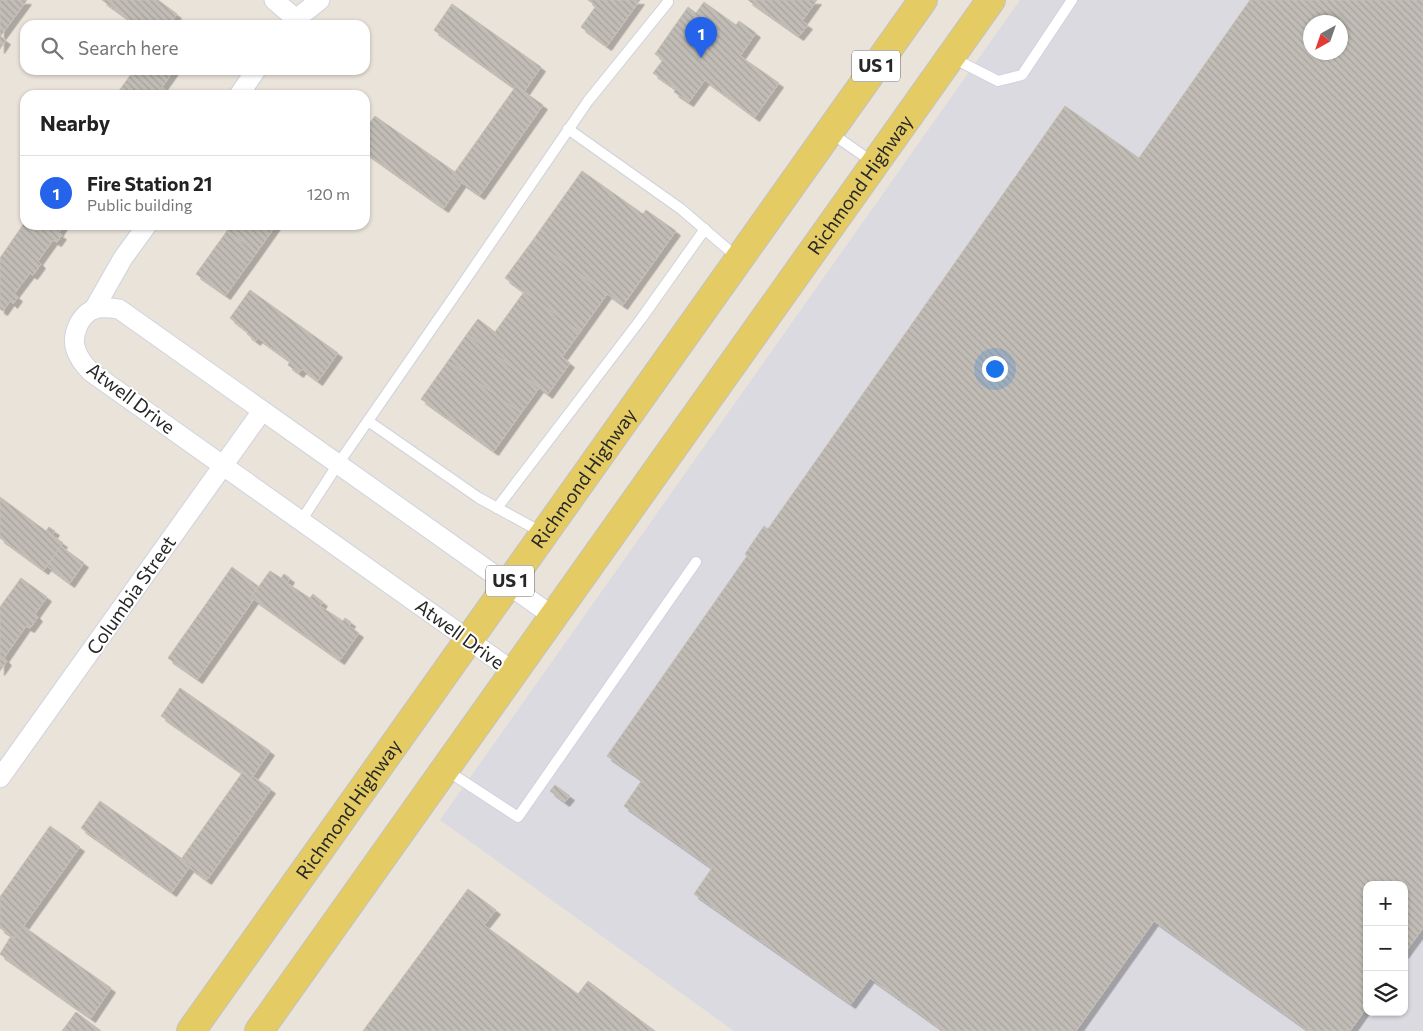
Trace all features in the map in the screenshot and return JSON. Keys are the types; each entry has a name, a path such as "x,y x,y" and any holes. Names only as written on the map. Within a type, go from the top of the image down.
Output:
{"main road":[{"name":"Richmond Highway","path":"191,1031 922,0"},
{"name":"Richmond Highway","path":"259,1031 991,0"}],"street":[{"path":"274,0 292,20"},
{"path":"296,20 320,0"},
{"path":"242,90 253,75"},
{"path":"94,309 123,258 143,230"},
{"path":"94,309 108,307 119,309 554,617"},
{"name":"Atwell Drive","path":"94,309 81,320 74,334 75,348 82,363 91,372 514,672"},
{"name":"Columbia Street","path":"0,778 262,410"}],"lane":[{"path":"950,57 998,81 1022,75 1072,0"},
{"path":"301,521 338,464 588,101 668,2"},
{"path":"568,130 681,209 739,259"},
{"path":"829,132 875,164"},
{"path":"497,508 641,319 705,229"},
{"path":"368,421 479,498 544,533"},
{"path":"445,770 518,818 696,562"}],"shaded area":[{"path":"1020,0 1423,0 1423,1031 734,1031 440,820"}],"building":[{"path":"0,0 27,0 0,37"},
{"path":"102,0 158,0 177,14 173,20 130,20"},
{"path":"588,0 640,0 607,46 581,27 596,6"},
{"path":"748,0 817,0 802,21 808,25 799,36"},
{"path":"1250,0 1423,0 1423,928 1408,949 1408,881 1363,881 1363,1013 1350,1031 1309,1031 1154,921 1076,1031 944,1031 870,978 851,1004 694,894 712,868 624,806 642,780 607,756 747,556 745,554 764,526 768,529 1065,106 1139,158"},
{"path":"704,2 736,25 739,21 756,33 740,56 779,83 755,117 705,80 689,102 674,92 676,89 653,73 663,60 655,54 688,7 696,13"},
{"path":"452,4 541,67 524,92 516,86 515,88 434,30"},
{"path":"0,36 6,40 0,49"},
{"path":"130,75 170,75 162,87 166,90 120,90"},
{"path":"516,86 543,105 480,195 452,176"},
{"path":"375,116 455,172 452,176 462,182 444,208 370,156 370,122"},
{"path":"582,171 643,214 646,210 676,231 623,305 533,240"},
{"path":"20,229 60,230 58,233 62,235 57,242 53,240 38,261 41,264 33,275 30,273 14,294 18,297 13,304 10,301 3,311 0,309 0,258"},
{"path":"228,230 272,230 257,252"},
{"path":"227,231 257,252 226,295 196,274"},
{"path":"533,240 607,294 580,332 505,278"},
{"path":"250,290 338,353 318,381 302,369 299,373 288,365 290,361 258,338 256,341 230,318"},
{"path":"524,292 580,332 562,357 570,363 548,394 467,334 478,319 495,332"},
{"path":"467,334 539,388 521,413 448,361"},
{"path":"448,361 521,413 494,451 421,399"},
{"path":"0,497 46,531 49,527 55,531 52,535 63,543 44,570 0,538"},
{"path":"61,546 84,563 70,583 47,566"},
{"path":"232,567 258,586 251,597 254,599 198,679 168,658"},
{"path":"270,571 281,578 284,574 290,578 287,583 310,598 313,594 323,602 320,606 343,621 345,618 351,622 349,626 359,633 340,660 251,597"},
{"path":"21,578 47,597 35,614 38,617 30,628 26,626 4,658 7,661 0,671 0,607"},
{"path":"180,688 270,751 251,779 161,716"},
{"path":"242,773 251,779 252,776 271,789 207,880 189,867 191,865 182,858"},
{"path":"555,785 570,796 565,802 550,791"},
{"path":"100,801 191,865 172,892 81,828"},
{"path":"50,826 80,847 15,938 0,928 0,897"},
{"path":"468,889 496,910 484,925 578,994 588,981 655,1031 363,1031"},
{"path":"23,926 111,988 91,1018 0,954 11,936 15,938"},
{"path":"76,1012 101,1031 62,1031"}],"place":[{"name":"Fire Station 21","path":"701,58"}]}
